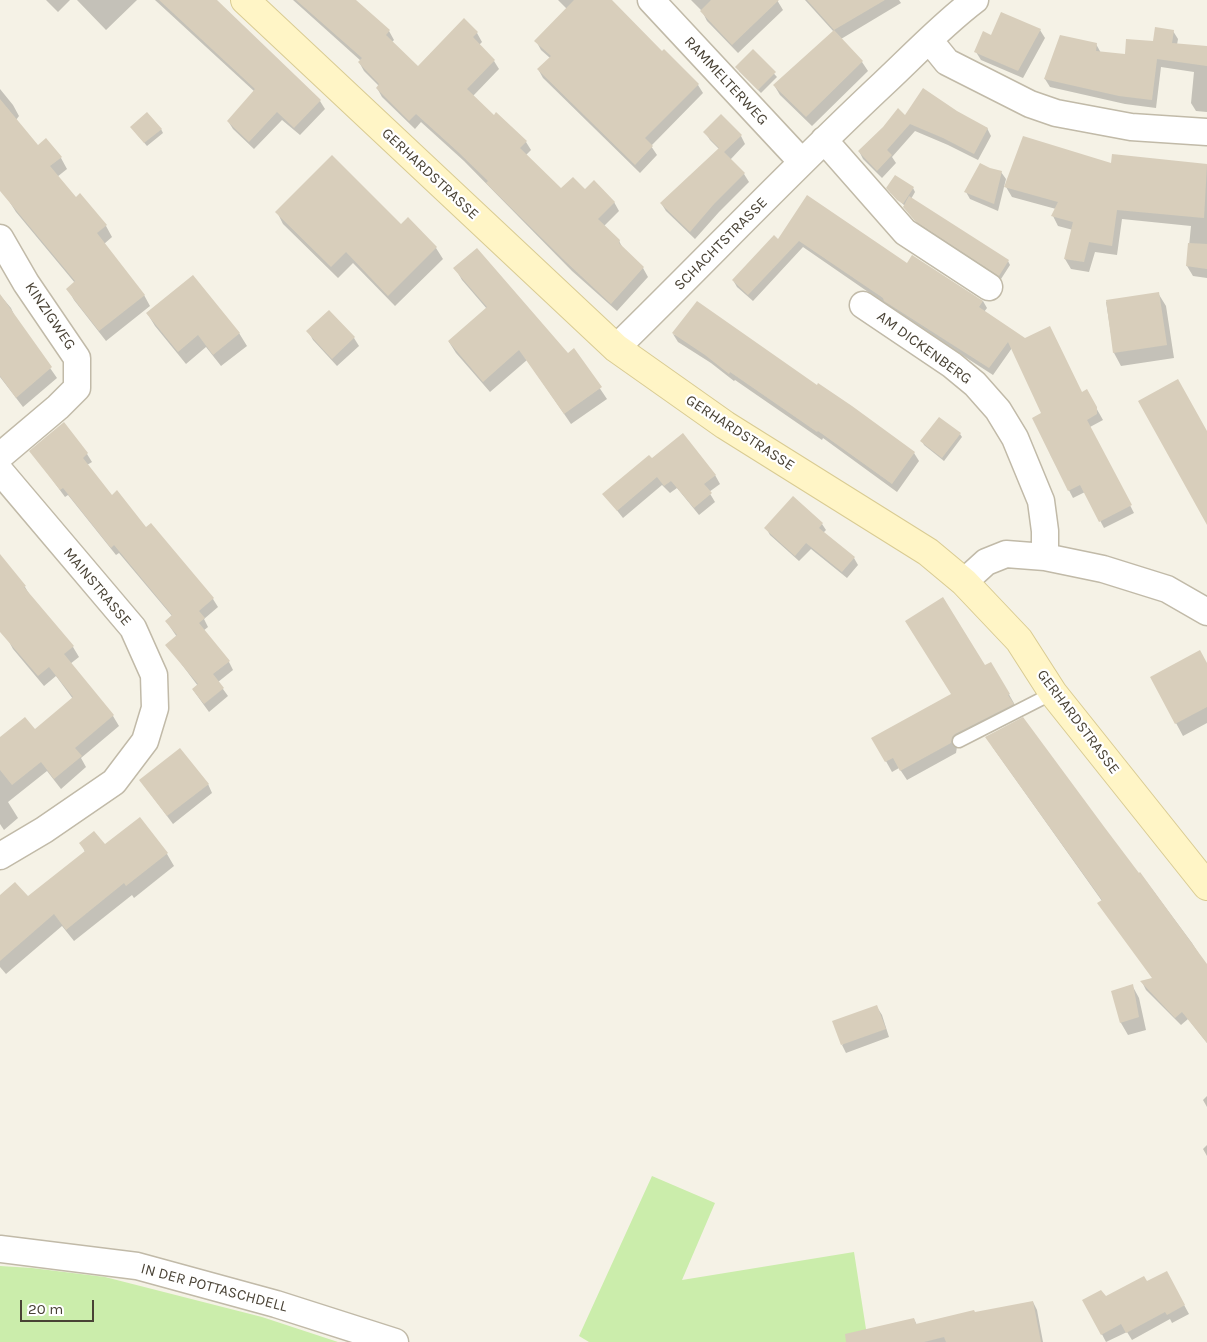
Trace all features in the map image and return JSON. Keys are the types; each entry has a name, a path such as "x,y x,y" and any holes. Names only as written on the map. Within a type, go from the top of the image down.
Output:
{"street":[{"name":"GERHARDSTRASSE","path":"245,0 616,348 724,424 928,552 964,582 1019,640 1053,693 1207,886"},
{"name":"RAMMELTERWEG","path":"651,0 802,162"},
{"name":"SCHACHTSTRASSE","path":"616,348 824,140 930,41 957,5"},
{"path":"930,41 947,62 1030,104 1056,113 1130,127 1207,132"},
{"path":"824,140 905,232 989,287"},
{"name":"KINZIGWEG","path":"0,238 26,283 77,358 77,388 58,407 0,456"},
{"name":"AM DICKENBERG","path":"863,305 952,365 975,384 998,410 1015,438 1041,501 1045,531 1045,557"},
{"name":"MAINSTRASSE","path":"0,471 132,628 154,675 155,708 145,741 114,782 44,830 0,856"},
{"path":"964,582 986,562 1006,554 1045,557 1103,570 1167,589 1206,610"},
{"name":"IN DER POTTASCHDELL","path":"0,1249 137,1266 276,1304 395,1342"}],"lane":[{"path":"959,741 1053,693"}],"green space":[{"path":"652,1176 715,1203 682,1280 854,1252 868,1342 589,1342 579,1336"},
{"path":"0,1266 105,1277 262,1317 338,1342 0,1342"}],"building":[{"path":"159,0 217,0 321,100 294,128 277,112 249,142 227,121 255,89"},
{"path":"296,0 356,0 390,30 386,35 418,66 464,18 478,32 473,37 495,60 467,89 494,115 496,112 527,141 520,148 561,188 573,177 585,189 594,180 615,202 598,219 644,267 611,304 486,183 488,181 458,152 416,114 409,121 376,88 379,84 358,62 362,58"},
{"path":"574,0 612,0 662,51 664,49 699,84 645,138 653,146 635,165 537,69 551,56 534,41"},
{"path":"711,0 779,0 732,45 700,11"},
{"path":"807,0 885,0 834,30"},
{"path":"1001,12 1041,29 1018,71 974,52 983,31 991,35"},
{"path":"1155,27 1174,30 1172,43 1207,46 1207,66 1157,59 1152,100 1119,96 1044,79 1060,35 1097,43 1096,51 1125,54 1126,39 1153,41"},
{"path":"834,30 863,61 806,117 773,85"},
{"path":"753,49 776,72 758,90 735,67"},
{"path":"923,88 957,111 988,128 974,154 910,124 887,150 892,155 877,171 858,151 883,127 898,108 905,115"},
{"path":"0,99 38,145 46,138 62,157 50,166 76,197 80,193 107,225 97,233 145,295 99,331 66,289 75,281 0,191"},
{"path":"147,112 162,129 144,143 130,127"},
{"path":"721,114 742,135 724,152 745,173 714,204 690,232 660,203 719,148 703,132"},
{"path":"1023,136 1111,163 1112,154 1207,164 1204,218 1117,210 1112,246 1089,242 1084,262 1064,259 1073,222 1051,216 1058,202 1004,187"},
{"path":"332,155 401,224 408,217 437,247 388,296 346,252 331,267 275,212"},
{"path":"980,163 1002,171 994,204 964,192"},
{"path":"895,175 914,187 903,204 886,188"},
{"path":"807,195 907,263 912,255 983,301 979,307 1025,338 1050,326 1082,392 1087,389 1097,407 1097,414 1087,420 1132,505 1099,522 1080,485 1068,491 1032,418 1041,413 1008,342 989,368 884,301 883,298 799,241 748,295 732,280 774,235 778,239"},
{"path":"909,196 1009,260 999,276 915,221 903,207"},
{"path":"1188,243 1207,244 1207,269 1186,266"},
{"path":"477,248 568,353 574,348 602,387 564,414 519,350 483,382 448,341 487,307 453,268"},
{"path":"193,275 240,333 213,355 198,335 178,352 146,313"},
{"path":"1159,292 1167,345 1113,353 1106,300"},
{"path":"0,294 52,367 16,398 0,376"},
{"path":"697,301 817,385 818,383 852,406 915,452 892,484 818,431 730,372 729,374 672,333"},
{"path":"329,310 355,337 332,359 306,331"},
{"path":"1178,379 1207,431 1207,525 1138,401"},
{"path":"939,417 961,433 942,458 920,441"},
{"path":"64,422 88,453 83,458 112,495 117,490 146,527 151,523 214,598 199,611 205,618 199,623 230,661 213,674 224,688 204,704 192,689 198,684 165,645 177,635 165,621 172,615 114,545 111,548 63,488 60,490 29,451"},
{"path":"683,433 716,475 704,484 712,493 694,508 671,481 664,486 657,477 617,511 602,494 649,455 652,458"},
{"path":"793,496 823,523 819,528 855,557 842,572 806,543 795,556 764,528"},
{"path":"0,554 26,586 24,587 74,646 64,654 114,715 75,748 82,756 54,779 41,762 12,785 0,770 0,737 25,717 35,729 73,697 49,667 38,676 0,632"},
{"path":"943,597 985,665 991,662 1014,704 955,734 952,737 951,743 900,771 893,758 885,762 871,738 951,694 905,621"},
{"path":"1200,650 1207,663 1207,707 1175,724 1150,677"},
{"path":"1023,717 1207,964 1207,1043 1182,1012 1175,1018 1140,981 1152,978 1097,903 1102,900 985,737"},
{"path":"180,748 209,784 167,816 139,780"},
{"path":"140,817 168,853 126,886 124,883 66,930 54,914 0,961 0,895 15,882 28,896 85,851 79,843 94,831 105,844"},
{"path":"1133,984 1139,1017 1120,1023 1111,991"},
{"path":"877,1005 886,1029 841,1045 832,1021"},
{"path":"1167,1271 1185,1305 1167,1315 1165,1312 1126,1333 1121,1324 1101,1335 1082,1300 1101,1290 1106,1296 1144,1276 1147,1281"},
{"path":"1033,1301 1041,1342 946,1342 944,1337 924,1342 846,1342 845,1334 914,1318 916,1324 974,1310 975,1312"}]}
